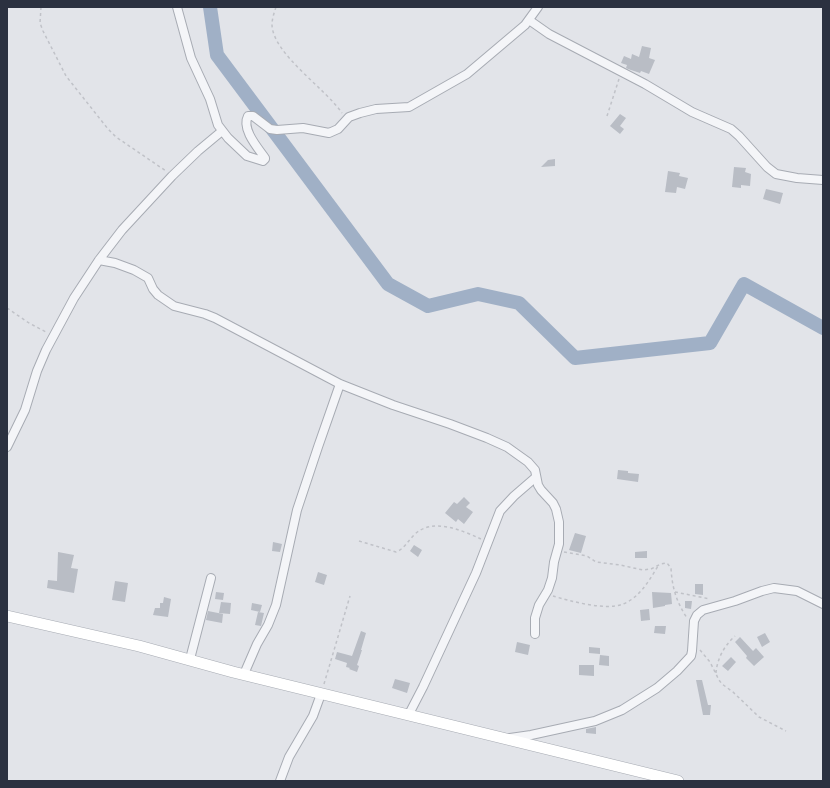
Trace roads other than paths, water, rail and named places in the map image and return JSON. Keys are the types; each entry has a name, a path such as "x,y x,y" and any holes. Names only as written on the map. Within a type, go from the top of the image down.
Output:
{"main road":[{"path":"7,616 139,646 322,694 409,714 678,781"}],"street":[{"path":"177,7 195,68 210,99 218,125 247,156 263,162 265,158 254,143 247,128 247,118 251,115 273,129 303,128 329,133 338,129 346,120 354,115 367,110 409,106 467,74 529,20 538,7"},
{"path":"529,20 549,34 622,72 692,112 731,129 767,167 776,174 797,178 823,180"},
{"path":"7,446 20,423 41,360 74,298 98,260 122,230 172,176 222,131"},
{"path":"98,260 114,263 134,270 148,278 153,289 158,295 174,306 215,318 340,384 393,405 470,431 507,447 528,462 535,470 541,490 553,503 558,515 560,537 550,584 541,600 535,618 536,634"},
{"path":"244,674 255,648 268,625 279,595 298,510 318,446 340,384"},
{"path":"409,714 468,591 500,511 514,496 536,477"},
{"path":"190,659 211,578"},
{"path":"507,738 538,734 595,721 622,710 657,688 677,671 691,656 693,627 697,615 702,610 774,588 797,591 823,604"},
{"path":"280,781 290,757 313,716 322,694"}],"waterway":[{"path":"210,7 217,55 388,284 428,306 478,294 519,303 575,358 710,343 744,284 823,328"}]}
